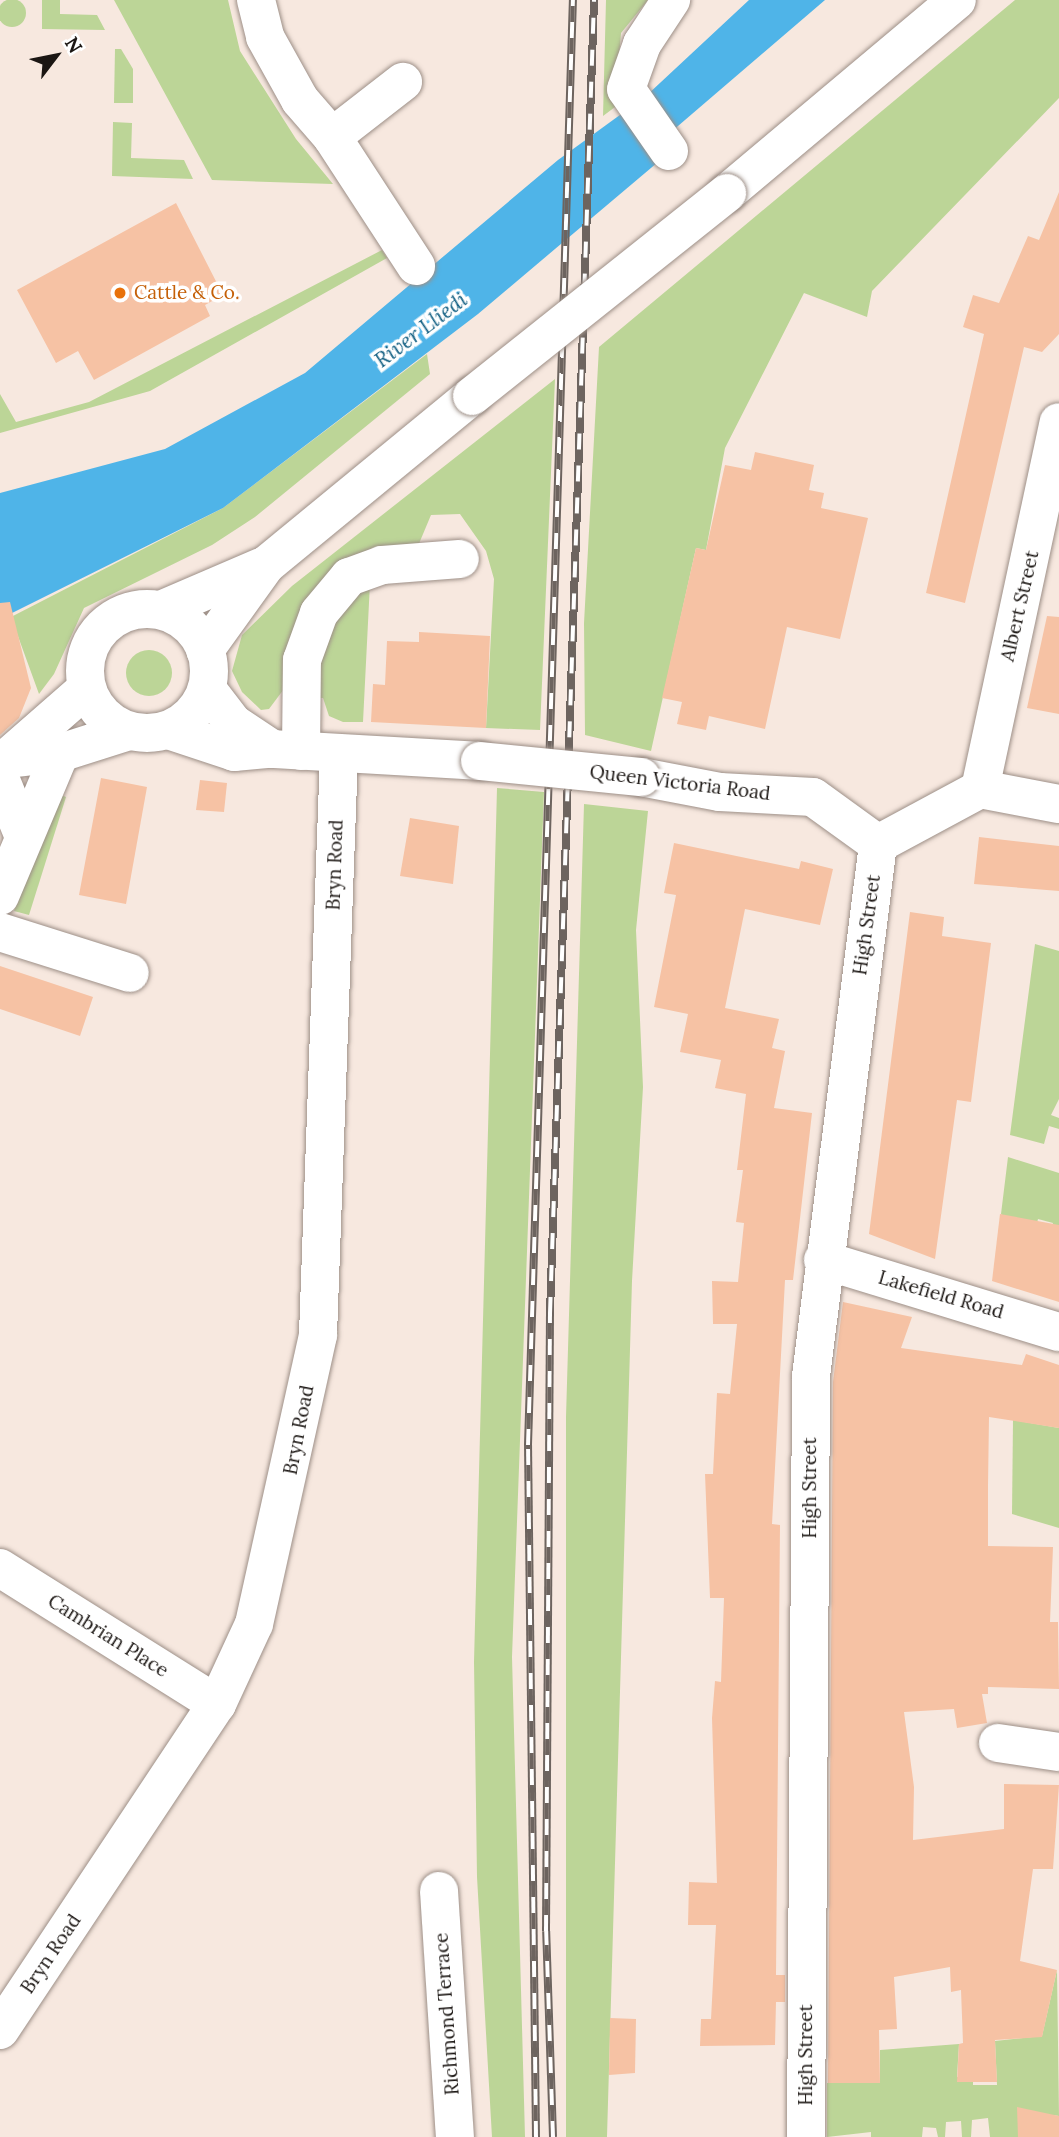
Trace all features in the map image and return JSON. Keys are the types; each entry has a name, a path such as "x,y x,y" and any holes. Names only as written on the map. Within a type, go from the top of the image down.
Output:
{"street":[{"path":"256,0 265,37 300,100 332,137 416,266"},
{"path":"669,151 636,108 626,89 642,44 671,0"},
{"path":"205,650 266,565 472,396 727,193 957,0"},
{"path":"332,137 403,82"},
{"name":"Albert Street","path":"980,789 1059,422"},
{"path":"161,610 181,619 205,650 207,689 233,723 287,750 302,660 319,613 349,577 382,565 460,559"},
{"path":"129,731 96,708 87,688 89,646 102,628 119,615 161,610 266,565"},
{"path":"2,766 87,688"},
{"path":"2,766 60,754 129,731 168,730 185,721 207,689"},
{"name":"Queen Victoria Road","path":"168,730 234,752 287,750 480,761 641,777 720,792 813,796 878,844"},
{"name":"Bryn Road","path":"0,2030 217,1704 254,1623 318,1335 339,753"},
{"path":"0,896 22,832 60,754"},
{"path":"2,766 22,832"},
{"path":"878,844 980,789 1059,804"},
{"name":"High Street","path":"806,2137 811,1376 823,1261 878,844"},
{"path":"0,932 130,973"},
{"name":"Lakefield Road","path":"823,1261 1059,1332"},
{"name":"Cambrian Place","path":"0,1568 217,1704"},
{"path":"998,1743 1059,1752"},
{"name":"Richmond Terrace","path":"439,1891 455,2137"}],"green space":[{"path":"12,-1 22,3 26,13 22,23 12,27 2,23 -2,13 2,3"},
{"path":"42,0 60,0 60,14 97,15 105,30 42,29"},
{"path":"114,0 228,0 240,51 296,139 333,184 212,180"},
{"path":"606,0 648,0 621,33 615,107 603,116"},
{"path":"1015,0 1059,0 1059,98 872,291 867,317 804,293 725,448 706,550 696,548 651,751 585,735 584,623 599,347"},
{"path":"115,49 121,49 133,69 133,103 114,103"},
{"path":"113,122 132,123 131,158 184,160 193,179 112,176"},
{"path":"382,250 387,258 150,391 0,433 0,394 16,422 89,402"},
{"path":"427,354 430,374 255,517 212,545 84,608 54,674 39,694 11,617 223,508"},
{"path":"555,379 540,730 486,728 494,579 486,551 460,514 431,515 418,546 387,551 269,709 261,710 242,692 232,671 242,635 292,586"},
{"path":"370,583 363,722 343,722 329,716 323,698 316,698 315,678 326,634 344,605"},
{"path":"149,650 165,657 172,673 165,689 149,696 133,689 126,673 133,657"},
{"path":"497,788 544,792 512,1657 525,2137 492,2137 477,1877 474,1662"},
{"path":"59,794 66,797 29,915 14,911"},
{"path":"584,804 648,811 636,930 643,1087 632,1281 607,2137 566,2137 566,1417"},
{"path":"1035,944 1059,951 1059,1099 1051,1115 1059,1118 1059,1129 1049,1126 1044,1144 1010,1135"},
{"path":"1008,1157 1059,1173 1059,1238 1045,1253 1053,1223 1038,1219 1030,1248 1001,1214"},
{"path":"1013,1420 1059,1428 1059,1528 1012,1514"},
{"path":"1057,1970 1059,2116 1053,2115 1035,2137 990,2137 988,2118 972,2120 971,2137 962,2137 961,2121 946,2122 945,2137 938,2137 936,2128 923,2127 922,2137 871,2137 871,2132 827,2137 827,2083 880,2083 880,2050 959,2044 957,2077 973,2078 973,2085 997,2085 995,2041 1042,2036"}],"water":[{"name":"River Lliedi","path":"749,0 825,0 664,138 664,157 478,314 223,508 0,619 0,493 165,449 305,373 558,160 646,96"}],"building":[{"path":"1059,192 1059,334 1042,352 1024,347 965,603 926,593 984,334 963,327 973,295 999,303 1028,236 1039,240"},
{"name":"Cattle & Co.","path":"176,203 223,295 205,305 210,316 94,380 78,351 56,363 17,290"},
{"path":"755,452 814,465 809,490 824,493 821,508 868,518 840,639 787,627 765,729 709,716 706,730 677,724 682,702 662,698 696,548 706,550 725,465 751,470"},
{"path":"10,602 31,688 19,718 0,735 0,603"},
{"path":"1047,616 1059,617 1059,714 1027,708"},
{"path":"419,632 490,636 486,728 371,722 373,684 385,685 387,641 419,642"},
{"path":"101,778 147,787 126,904 79,895"},
{"path":"200,780 227,783 224,812 196,810"},
{"path":"410,818 459,826 453,884 400,876"},
{"path":"979,837 1059,846 1059,891 974,884"},
{"path":"674,843 799,869 801,861 833,869 820,925 745,909 725,1008 779,1019 772,1048 785,1051 774,1108 812,1113 793,1280 785,1280 772,1524 780,1525 776,1975 785,1975 785,2002 776,2002 775,2045 700,2046 701,2019 711,2019 716,1925 688,1925 689,1882 717,1883 712,1718 715,1681 721,1682 724,1598 710,1598 705,1474 713,1474 717,1393 730,1394 737,1324 713,1324 712,1281 738,1282 744,1223 736,1222 743,1170 737,1170 746,1094 715,1088 721,1060 680,1052 688,1014 654,1007 676,895 664,893"},
{"path":"910,912 944,917 942,936 991,943 971,1102 957,1100 935,1259 869,1234"},
{"path":"0,966 93,997 80,1036 0,1009"},
{"path":"1000,1214 1059,1225 1059,1302 992,1281"},
{"path":"843,1302 912,1317 901,1348 1022,1365 1026,1354 1059,1365 1059,1428 989,1417 988,1546 1053,1547 1050,1622 1058,1622 1059,1689 988,1687 988,1694 982,1694 987,1723 957,1728 954,1709 904,1712 914,1787 913,1840 1004,1829 1004,1784 1059,1785 1053,1869 1033,1869 1020,1961 1057,1970 1042,2037 995,2040 997,2082 957,2082 959,2044 963,2043 961,1990 951,1992 950,1967 894,1977 897,2029 879,2030 880,2083 828,2083 833,1382"},
{"path":"610,2018 636,2019 635,2073 609,2075"},
{"path":"1017,2107 1059,2116 1059,2137 1018,2137"}],"railway":[{"path":"536,2137 528,1445 573,0"},
{"path":"553,2137 546,1931 550,1313 594,0"}],"place":[{"name":"Cattle & Co.","path":"120,293"}]}
